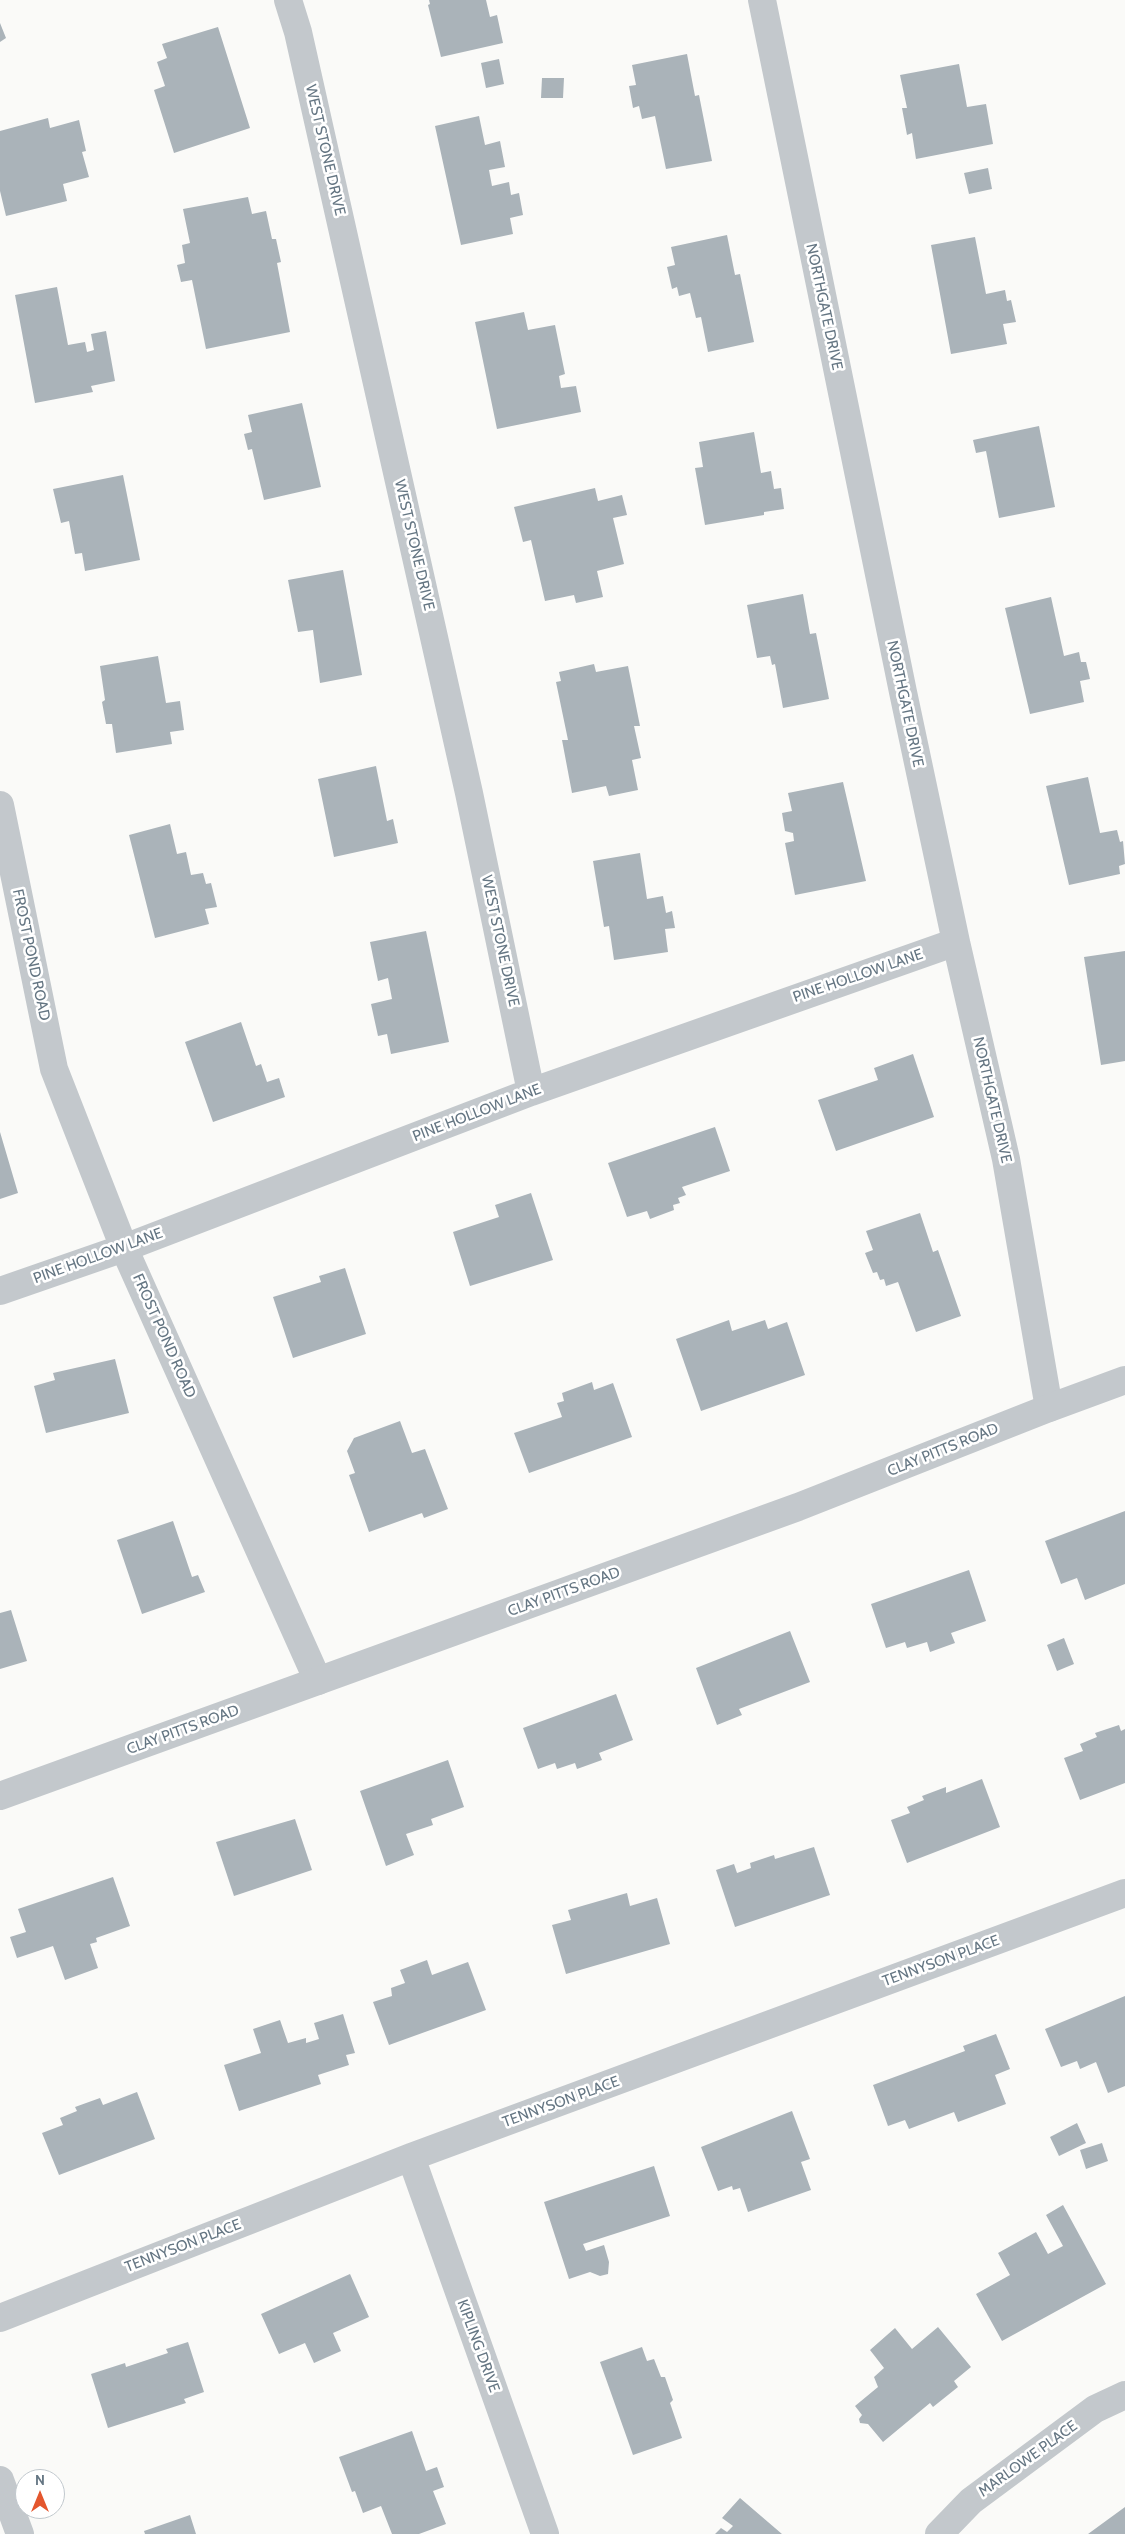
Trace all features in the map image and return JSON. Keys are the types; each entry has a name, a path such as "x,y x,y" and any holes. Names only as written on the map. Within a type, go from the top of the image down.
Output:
{"street":[{"name":"WEST STONE DRIVE","path":"288,0 301,41 469,793 531,1092"},
{"name":"NORTHGATE DRIVE","path":"762,0 900,682 956,942 1006,1159 1049,1408"},
{"name":"FROST POND ROAD","path":"0,805 54,1069 124,1248 318,1681"},
{"name":"PINE HOLLOW LANE","path":"0,1291 124,1248 531,1092 956,942"},
{"name":"CLAY PITTS ROAD","path":"0,1796 798,1507 1125,1380"},
{"name":"TENNYSON PLACE","path":"0,2318 410,2158 1125,1893"},
{"name":"KIPLING DRIVE","path":"410,2158 545,2534"},
{"name":"MARLOWE PLACE","path":"939,2534 972,2501 1095,2409 1125,2395"},
{"path":"0,2480 20,2534"}],"building":[{"path":"429,0 486,0 490,17 497,15 503,43 441,57 428,5 430,4"},
{"path":"0,23 6,38 0,42"},
{"path":"218,27 250,128 174,153 154,90 165,86 157,62 167,58 162,44"},
{"path":"687,54 695,96 699,95 712,161 666,169 655,116 642,119 639,106 633,108 629,86 636,85 632,65"},
{"path":"499,59 504,84 486,88 481,63"},
{"path":"959,64 967,107 986,104 993,144 916,159 912,133 907,135 902,108 907,108 900,75"},
{"path":"542,78 564,78 563,98 541,98"},
{"path":"479,116 485,145 500,141 505,167 489,170 492,186 509,182 511,195 519,193 523,215 510,218 513,234 461,245 435,126"},
{"path":"48,118 50,128 79,120 86,151 82,152 89,177 63,184 67,201 6,216 0,191 0,131"},
{"path":"988,168 992,189 969,194 964,173"},
{"path":"248,197 252,214 266,211 272,239 276,239 281,262 277,263 290,332 206,349 192,280 181,282 177,265 185,263 182,245 190,243 183,209"},
{"path":"727,235 735,275 740,274 754,342 708,352 701,317 696,318 690,293 679,296 677,287 672,289 667,267 675,265 671,247"},
{"path":"975,237 986,294 1005,290 1007,301 1011,300 1016,322 1003,324 1007,344 951,354 931,245"},
{"path":"57,287 68,345 85,342 87,352 94,350 91,334 106,331 115,381 91,386 93,392 35,403 15,295"},
{"path":"524,312 528,330 555,325 565,374 559,376 561,388 576,386 581,412 497,429 475,322"},
{"path":"302,403 321,487 264,500 252,449 248,450 244,434 252,432 248,415"},
{"path":"1039,426 1055,507 999,518 986,451 976,453 973,440"},
{"path":"754,432 761,473 771,471 774,489 781,488 784,509 764,512 764,515 705,525 695,468 703,467 699,442"},
{"path":"123,475 140,560 85,571 82,553 75,554 69,521 61,523 53,489"},
{"path":"595,488 598,501 622,495 627,515 613,518 624,564 597,571 603,597 576,603 574,595 545,601 531,540 523,542 514,507"},
{"path":"343,570 362,675 320,683 313,630 298,632 288,580"},
{"path":"803,594 810,634 816,633 829,699 783,708 775,664 772,665 770,656 757,658 747,605"},
{"path":"1051,597 1064,656 1079,652 1081,662 1086,662 1090,679 1080,681 1084,702 1030,714 1005,608"},
{"path":"158,656 166,703 180,701 184,730 170,732 172,744 116,753 112,724 106,724 102,702 105,700 100,666"},
{"path":"594,664 596,672 628,666 640,726 634,726 641,758 632,760 638,790 609,796 606,786 572,793 562,740 568,740 556,682 561,681 559,672"},
{"path":"376,766 387,821 393,819 398,843 334,857 318,779"},
{"path":"1088,777 1100,833 1117,830 1120,842 1123,841 1125,864 1119,866 1120,874 1069,885 1046,786"},
{"path":"843,782 866,881 795,895 785,843 794,841 793,833 785,831 782,813 792,811 788,793"},
{"path":"170,824 177,854 186,852 191,875 203,873 206,884 211,883 217,907 205,909 209,924 155,938 129,835"},
{"path":"640,853 647,899 663,896 666,913 672,911 675,928 665,929 668,952 614,960 609,926 604,927 593,861"},
{"path":"426,931 449,1042 391,1054 387,1034 378,1036 371,1004 392,999 388,978 378,981 370,942"},
{"path":"1125,951 1125,1061 1101,1065 1084,957"},
{"path":"241,1022 256,1066 261,1064 267,1082 279,1078 285,1097 213,1122 185,1042"},
{"path":"913,1054 934,1117 836,1151 818,1100 878,1080 874,1068"},
{"path":"715,1127 730,1171 682,1187 686,1195 678,1198 680,1203 673,1205 674,1210 650,1219 647,1211 627,1217 608,1163"},
{"path":"0,1132 18,1193 0,1199"},
{"path":"531,1193 553,1260 470,1286 453,1232 499,1217 495,1205"},
{"path":"920,1213 933,1252 938,1250 961,1316 916,1332 898,1282 886,1286 884,1279 880,1280 877,1272 873,1273 865,1253 873,1250 866,1231"},
{"path":"345,1268 366,1334 293,1358 273,1297 321,1282 319,1276"},
{"path":"729,1320 732,1331 765,1320 768,1329 787,1322 805,1375 701,1411 676,1339"},
{"path":"115,1359 129,1413 46,1433 34,1386 55,1380 53,1373"},
{"path":"592,1382 594,1390 613,1383 632,1437 529,1473 514,1433 562,1417 557,1403 564,1401 562,1393"},
{"path":"400,1421 412,1453 425,1449 448,1509 424,1518 422,1513 369,1532 349,1475 355,1473 347,1451 354,1438"},
{"path":"1125,1511 1125,1584 1085,1600 1077,1578 1061,1584 1045,1541"},
{"path":"173,1521 192,1577 198,1575 205,1592 142,1614 117,1540"},
{"path":"969,1570 986,1621 951,1633 955,1643 930,1652 927,1642 907,1648 905,1642 886,1648 871,1604"},
{"path":"11,1610 27,1661 0,1669 0,1613"},
{"path":"790,1631 810,1682 739,1709 742,1715 717,1725 696,1668"},
{"path":"1064,1638 1074,1664 1057,1671 1047,1645"},
{"path":"616,1694 633,1740 599,1753 602,1760 577,1769 575,1763 557,1769 555,1763 538,1769 523,1728"},
{"path":"1119,1725 1121,1731 1125,1729 1125,1783 1080,1800 1064,1758 1083,1751 1080,1744 1097,1737 1095,1733"},
{"path":"448,1760 464,1807 431,1819 433,1825 406,1834 414,1855 386,1866 360,1791"},
{"path":"982,1779 1000,1827 907,1863 891,1820 910,1813 907,1807 924,1800 922,1796 946,1787 946,1793"},
{"path":"295,1819 312,1870 234,1896 216,1842"},
{"path":"814,1847 830,1895 735,1927 716,1870 734,1864 737,1873 751,1868 750,1863 774,1855 775,1859"},
{"path":"113,1877 130,1926 96,1938 97,1942 90,1944 98,1968 65,1980 53,1946 17,1958 10,1937 26,1932 18,1909"},
{"path":"627,1893 630,1906 657,1898 670,1944 566,1974 552,1925 571,1920 568,1910"},
{"path":"427,1960 432,1975 468,1962 486,2010 389,2045 373,2002 392,1996 391,1988 405,1983 400,1970"},
{"path":"1125,1996 1125,2086 1108,2093 1096,2062 1080,2069 1077,2061 1061,2067 1045,2029"},
{"path":"343,2014 355,2053 346,2055 349,2065 318,2075 321,2084 239,2111 224,2065 261,2053 253,2029 280,2020 288,2043 306,2038 306,2043 319,2039 314,2023"},
{"path":"996,2034 1010,2069 995,2075 1006,2104 958,2122 954,2112 909,2129 905,2120 888,2126 873,2085 965,2051 963,2046"},
{"path":"137,2092 155,2139 59,2175 42,2133 63,2125 60,2118 77,2111 75,2107 100,2098 103,2105"},
{"path":"792,2111 810,2159 801,2162 811,2190 748,2212 740,2188 733,2190 732,2186 718,2191 701,2147"},
{"path":"1077,2123 1086,2143 1059,2156 1050,2137"},
{"path":"1102,2143 1108,2161 1086,2169 1080,2150"},
{"path":"654,2166 670,2216 583,2244 586,2251 604,2245 609,2262 608,2274 600,2276 590,2272 569,2279 544,2202"},
{"path":"1063,2205 1106,2284 1002,2341 976,2294 1010,2275 998,2253 1036,2232 1048,2254 1063,2246 1046,2215"},
{"path":"350,2274 369,2317 333,2333 341,2351 314,2363 305,2343 279,2354 261,2314"},
{"path":"938,2327 971,2367 954,2381 958,2387 933,2407 930,2403 883,2442 868,2424 860,2423 859,2419 862,2415 855,2406 878,2387 874,2377 884,2368 870,2350 895,2328 912,2349"},
{"path":"188,2342 204,2392 184,2399 186,2403 108,2428 91,2374 125,2363 126,2367 168,2353 166,2349"},
{"path":"642,2347 647,2361 654,2359 661,2377 665,2377 673,2400 670,2403 682,2438 633,2455 600,2362"},
{"path":"412,2431 426,2471 437,2467 444,2487 433,2491 446,2524 419,2534 392,2534 381,2506 363,2513 355,2491 352,2492 339,2457"},
{"path":"740,2498 782,2534 715,2534 721,2528 727,2532 733,2526 722,2518"},
{"path":"1125,2507 1125,2534 1088,2534"},
{"path":"190,2515 196,2534 145,2534 144,2531"}]}
